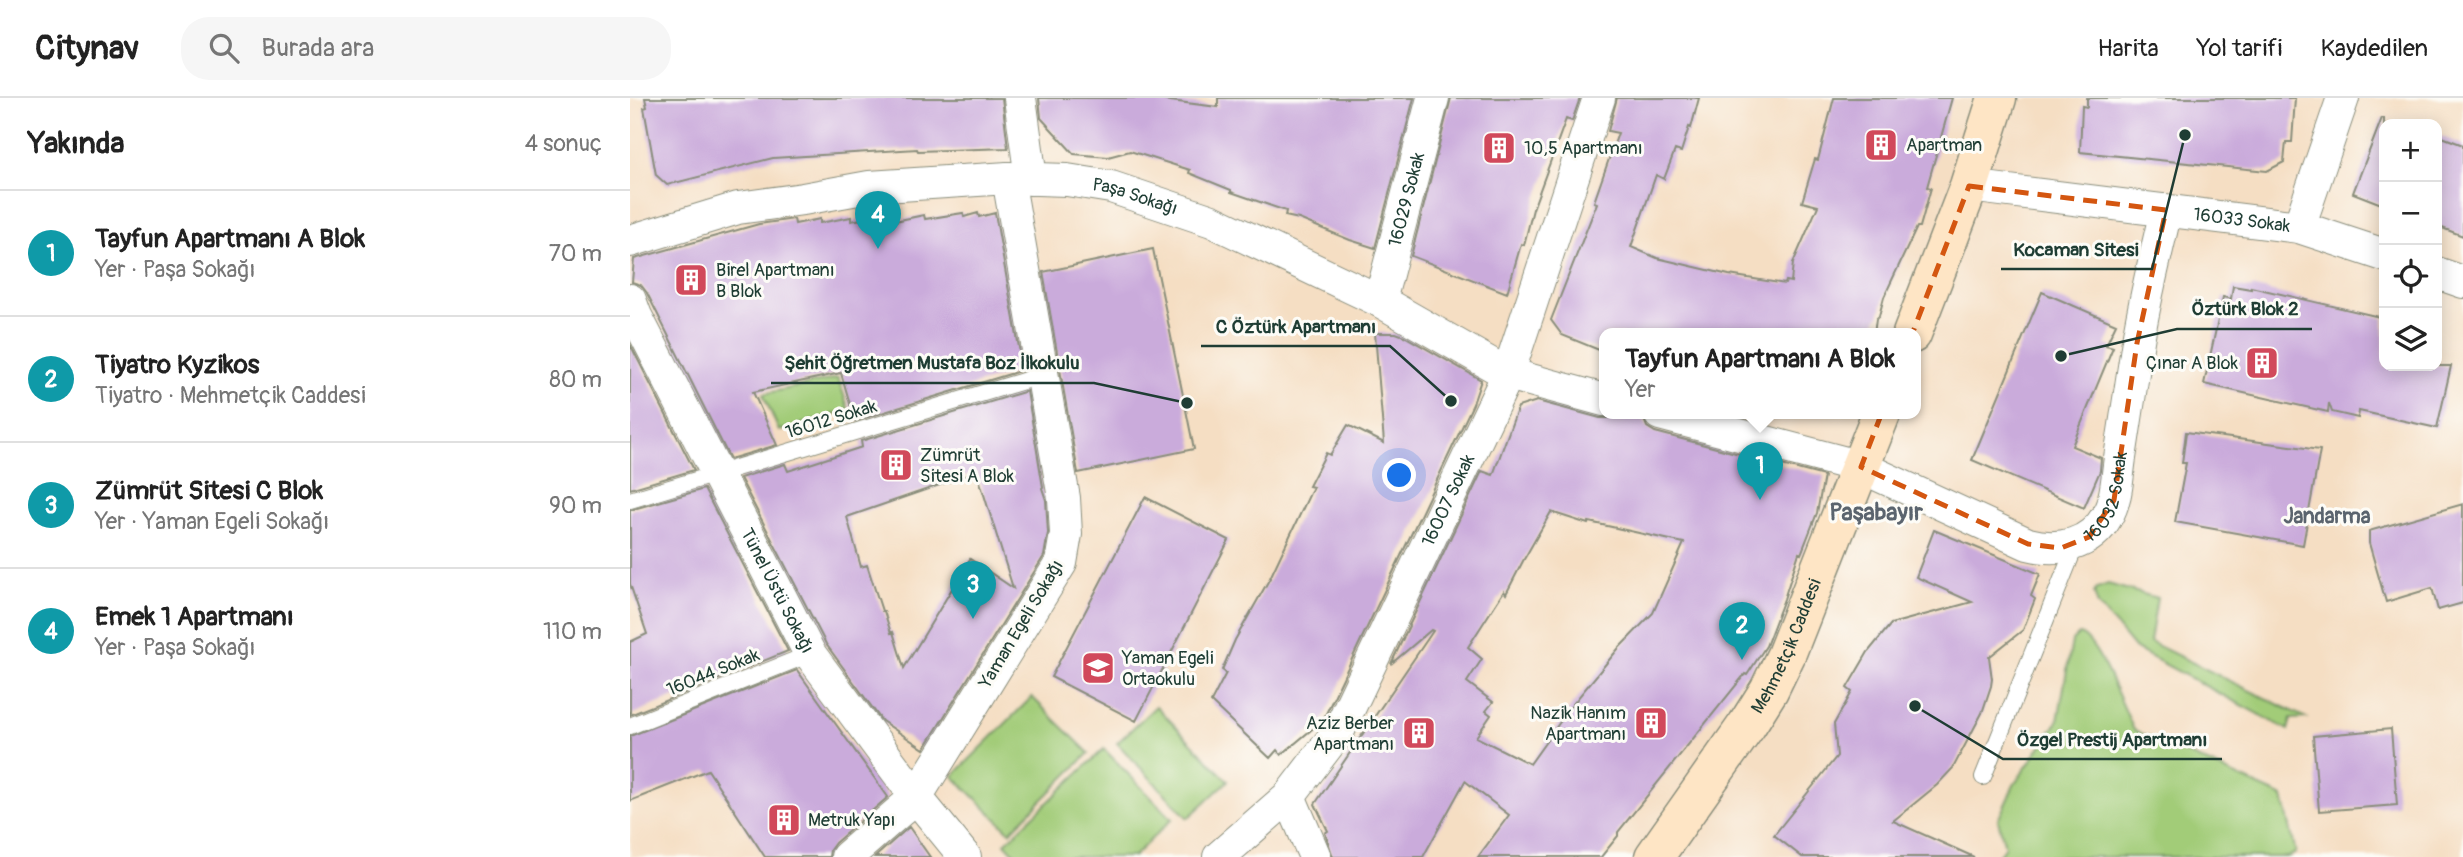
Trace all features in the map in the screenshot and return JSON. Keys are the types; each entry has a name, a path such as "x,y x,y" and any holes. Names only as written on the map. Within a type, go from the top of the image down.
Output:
{"main road":[{"path":"1914,328 1969,186 1997,98"},
{"name":"Mehmetçik Caddesi","path":"1665,853 1769,690 1786,656 1879,419"}],"street":[{"name":"Yaman Egeli Sokağı","path":"847,857 916,797 1061,563 1066,534 1064,498 1043,374 1019,178 1020,98"},
{"name":"16029 Sokak","path":"1380,301 1433,98"},
{"name":"16007 Sokak","path":"1219,857 1289,796 1338,732 1508,374 1598,98"},
{"path":"2299,227 2343,98"},
{"name":"Paşa Sokağı","path":"630,241 738,208 803,200 869,187 1019,178 1067,180 1111,187 1212,221 1380,301 1508,374 1599,399"},
{"name":"16033 Sokak","path":"1969,186 2299,227 2379,254"},
{"name":"16032 Sokak","path":"1861,467 2028,544 2061,548 2089,537 2109,514 2114,500 2137,343 2165,210"},
{"path":"2442,275 2463,282"},
{"name":"Tünel Üstü Sokağı","path":"630,300 810,654 916,797 965,857"},
{"path":"1679,419 1861,467"},
{"path":"1289,796 1315,857"}],"lane":[{"name":"16012 Sokak","path":"630,499 1043,374"},
{"path":"1983,777 2076,544"},
{"name":"16044 Sokak","path":"630,726 810,654"}],"highlighted area":[{"path":"1969,186 2166,210 2137,343 2114,500 2089,537 2061,548 2028,544 1861,467"}],"green space":[{"path":"838,378 849,410 779,431 763,394"},
{"path":"2108,584 2157,598 2150,642 2306,718 2291,719 2288,730 2134,648 2098,605 2094,593 2097,588"},
{"path":"2079,634 2094,647 2134,730 2283,797 2296,853 2288,857 1997,857 2005,846 1998,820 2014,785 2058,721 2072,641"},
{"path":"1032,697 1089,753 1010,832 953,776"},
{"path":"1156,706 1228,781 1188,818 1117,743"},
{"path":"1104,749 1172,819 1133,857 1018,857 1005,843"}],"building":[{"path":"645,98 1002,98 1008,148 917,149 773,158 667,185 656,175 644,108 647,107"},
{"path":"1039,98 1163,98 1218,107 1218,98 1414,98 1375,248 1285,216 1286,211 1231,192 1189,173 1190,170 1130,151 1108,157 1074,154 1041,118"},
{"path":"1451,98 1580,98 1572,121 1566,119 1533,209 1524,245 1521,244 1507,293 1411,256"},
{"path":"1617,98 1699,98 1681,152 1675,150 1664,179 1656,175 1631,247 1657,258 1729,275 1785,284 1786,281 1791,282 1793,263 1818,206 1802,202 1815,159 1818,160 1834,98 1952,98 1927,187 1931,188 1920,227 1917,227 1884,297 1875,328 1599,328 1599,350 1562,335 1551,320 1597,203 1594,202 1618,133 1608,131"},
{"path":"2087,98 2295,98 2292,142 2286,142 2284,162 2267,171 2080,152 2082,106 2087,107"},
{"path":"2379,126 2379,203 2353,193"},
{"path":"2442,137 2463,145 2463,236 2442,228"},
{"path":"963,213 964,217 978,213 979,217 995,213 1023,370 855,421 841,373 753,392 777,445 730,459 647,293 641,285 632,282 634,259 759,224 794,219 795,224 820,219 820,223 851,217 851,221 873,217 874,221 893,216 895,221 924,215 925,219"},
{"path":"1153,249 1194,449 1078,473 1043,272"},
{"path":"2233,286 2251,287 2379,317 2379,371 2442,371 2442,366 2451,366 2437,428 2359,411 2358,418 2332,412 2329,403 2328,412 2204,384 2223,297 2231,299"},
{"path":"2042,292 2116,324 2106,345 2113,347 2072,446 2101,458 2100,471 2084,508 1972,460"},
{"path":"1375,333 1396,333 1404,336 1481,380 1473,404 1323,720 1281,755 1277,750 1270,758 1211,702 1226,673 1222,670 1235,640 1270,578 1326,453 1330,455 1348,425 1384,443"},
{"path":"630,344 694,470 630,489"},
{"path":"1027,391 1046,500 1048,533 1044,556 924,749 882,721 826,644 740,478 785,464 788,471 862,447 861,441","holes":["977,472 1013,588 970,559 904,668 867,565 861,567 847,517"]},
{"path":"1537,401 1599,419 1644,419 1647,427 1655,432 1824,476 1817,513 1801,554 1799,553 1766,646 1747,675 1745,674 1618,832 1618,836 1601,857 1478,857 1509,815 1465,781 1423,857 1333,857 1325,833 1328,831 1315,804 1433,631 1391,664 1482,471 1493,475 1518,407","holes":["1551,512 1588,524 1589,522 1684,543 1653,613 1618,649 1572,705 1530,764 1476,737 1491,715 1486,711 1493,702 1467,682 1482,659 1468,647 1504,591 1506,594"]},
{"path":"2186,432 2320,450 2303,545 2175,522 2186,463 2182,463"},
{"path":"704,489 788,651 630,715 630,642 647,634 630,584 630,510"},
{"name":"Yaman Egeli Ortaokulu","path":"1145,497 1229,540 1136,721 1051,677"},
{"path":"2463,504 2463,603 2438,610 2432,588 2386,602 2369,543 2369,531"},
{"path":"1934,530 2040,574 2031,596 2035,599 2023,630 1989,657 1991,686 1982,713 1953,768 1937,785 1893,821 1974,857 1802,857 1774,835 1837,756 1834,724 1852,692 1847,688 1868,652 1891,624 1972,602 1916,577"},
{"path":"797,670 888,797 835,843 829,857 765,857 708,770 630,801 630,736"},
{"path":"2391,729 2397,805 2319,811 2313,736"},
{"path":"909,827 930,857 875,857"}],"place":[{"name":"Kocaman Sitesi","path":"2185,135"},
{"name":"Apartman","path":"1881,145"},
{"name":"10,5 Apartmanı","path":"1499,148"},
{"name":"Emek 1 Apartmanı","path":"878,249"},
{"name":"Birel Apartmanı B Blok","path":"691,280"},
{"name":"Öztürk Blok 2","path":"2061,356"},
{"name":"Çınar A Blok","path":"2262,363"},
{"name":"C Öztürk Apartmanı","path":"1451,401"},
{"name":"Şehit Öğretmen Mustafa Boz İlkokulu","path":"1187,403"},
{"name":"Zümrüt Sitesi A Blok","path":"896,465"},
{"name":"Tayfun Apartmanı A Blok","path":"1760,500"},
{"name":"Zümrüt Sitesi C Blok","path":"973,619"},
{"name":"Tiyatro Kyzikos","path":"1742,660"},
{"name":"Yaman Egeli Ortaokulu","path":"1098,668"},
{"name":"Özgel Prestij Apartmanı","path":"1915,706"},
{"name":"Nazik Hanım Apartmanı","path":"1651,723"},
{"name":"Aziz Berber Apartmanı","path":"1419,733"},
{"name":"Metruk Yapı","path":"784,820"}],"district":[{"name":"Paşabayır","path":"1876,512"},
{"name":"Jandarma","path":"2327,516"}]}
